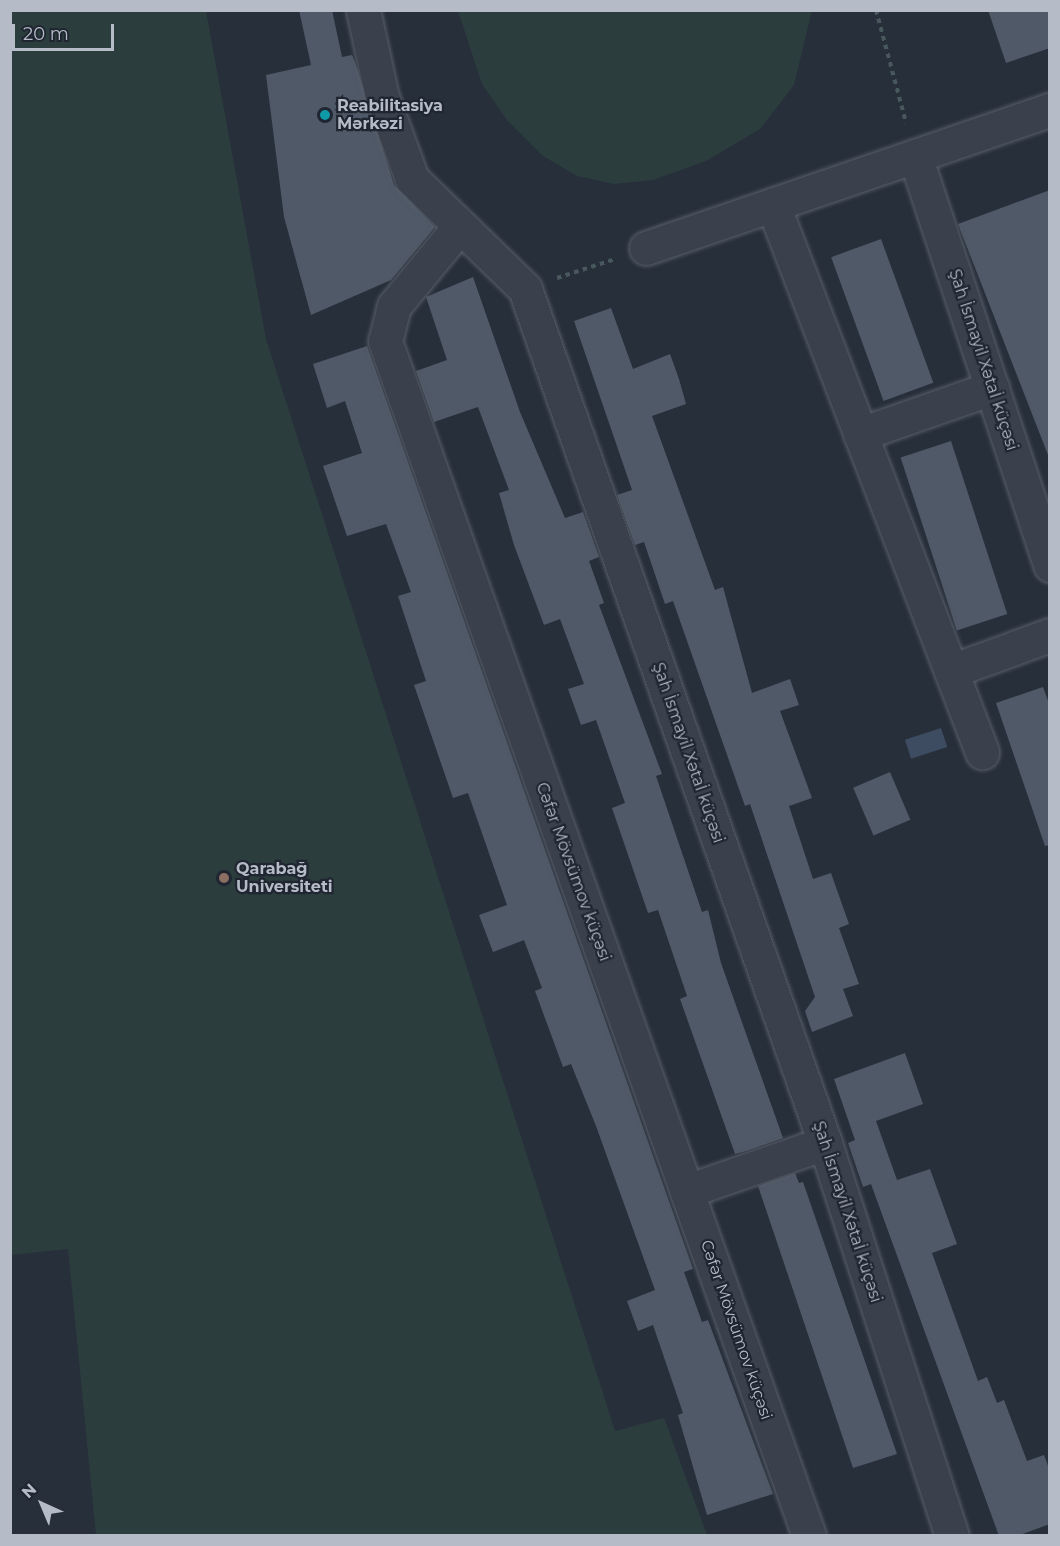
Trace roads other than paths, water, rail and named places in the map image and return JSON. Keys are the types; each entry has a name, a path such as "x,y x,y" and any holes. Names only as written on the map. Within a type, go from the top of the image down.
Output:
{"street":[{"name":"Şah İsmayil Xətaİ küçəsi","path":"363,10 382,97 412,179 525,289 825,1143 952,1536"},
{"path":"646,248 1050,110"},
{"name":"Şah İsmayil Xətaİ küçəsi","path":"915,156 1050,565"},
{"path":"772,205 982,752"},
{"name":"Cəfər Mövsümov küçəsi","path":"460,226 394,306 385,341 808,1536"},
{"path":"860,434 992,388"},
{"path":"951,671 1050,635"},
{"path":"687,1191 825,1143"}],"water":[{"path":"941,728 947,747 911,759 905,740"}],"place":[{"name":"Reabilitasiya Mərkəzi","path":"325,115"},
{"name":"Qarabağ Universiteti","path":"224,878"}]}
